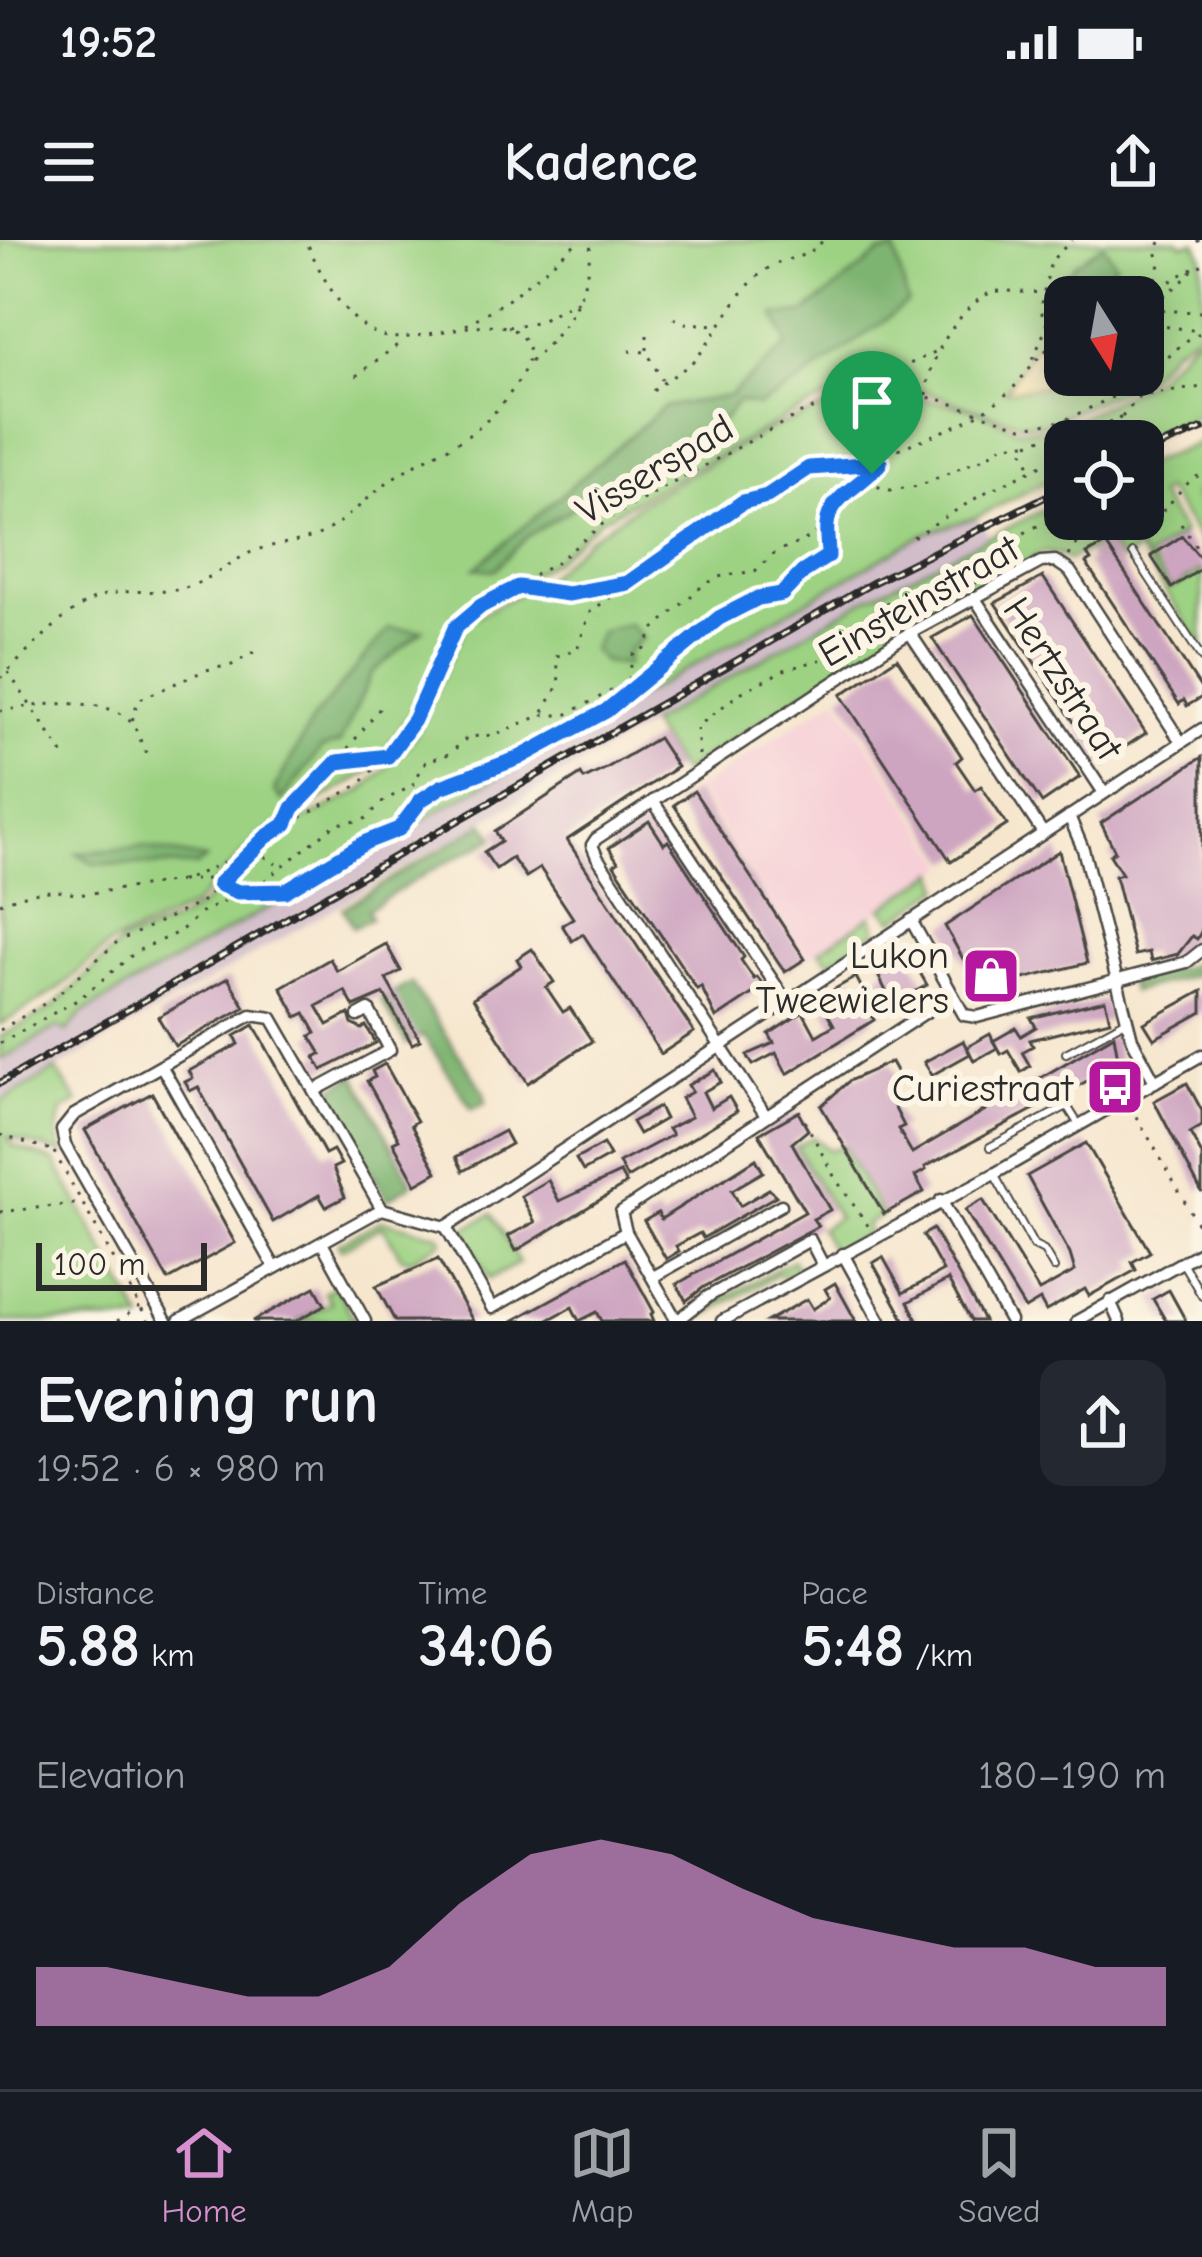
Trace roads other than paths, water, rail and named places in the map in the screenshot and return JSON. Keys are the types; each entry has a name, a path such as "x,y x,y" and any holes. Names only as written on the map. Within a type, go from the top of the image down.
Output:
{"street":[{"name":"Einsteinstraat","path":"722,1045 592,848 596,839 702,768 910,633 1041,562 1065,566 1181,742"},
{"name":"Hertzstraat","path":"974,597 1104,793"},
{"path":"910,633 1042,833"},
{"path":"446,1227 1202,729"},
{"path":"653,801 788,1001"},
{"path":"1069,816 1083,849 1132,1039 1155,1082"},
{"path":"911,920 964,1015 977,1017 1187,962 1202,950"},
{"path":"823,1265 810,1240 709,1296 677,1321 626,1232 621,1212 952,995"},
{"path":"314,1090 390,1050 369,1010 358,1016"},
{"path":"166,1321 146,1303 60,1148 62,1130 74,1115 251,1015 272,1018 382,1209 446,1227 492,1308 626,1232"},
{"path":"722,1045 766,1116"},
{"path":"722,1321 1202,1055"},
{"path":"162,1067 275,1268"},
{"path":"941,1200 1010,1321"},
{"path":"653,1277 781,1204"},
{"path":"179,1321 203,1315 275,1268 382,1209"},
{"path":"322,1243 365,1321"},
{"path":"1077,1321 1202,1251"},
{"path":"843,1254 880,1321"},
{"path":"1110,1301 1118,1321"},
{"path":"746,1308 753,1321"}],"lane":[{"path":"1133,554 1202,658"},
{"path":"1066,1053 1127,1020"},
{"path":"989,1148 1067,1106 1079,1125"},
{"path":"994,1174 1034,1246 1044,1251 1054,1268"},
{"path":"1183,1262 1202,1296"}],"railway":[{"path":"1164,444 1202,429"},
{"path":"0,1083 874,582 1044,497"}],"place":[{"name":"Lukon Tweewielers","path":"991,976"},
{"name":"Curiestraat","path":"1115,1087"}]}
